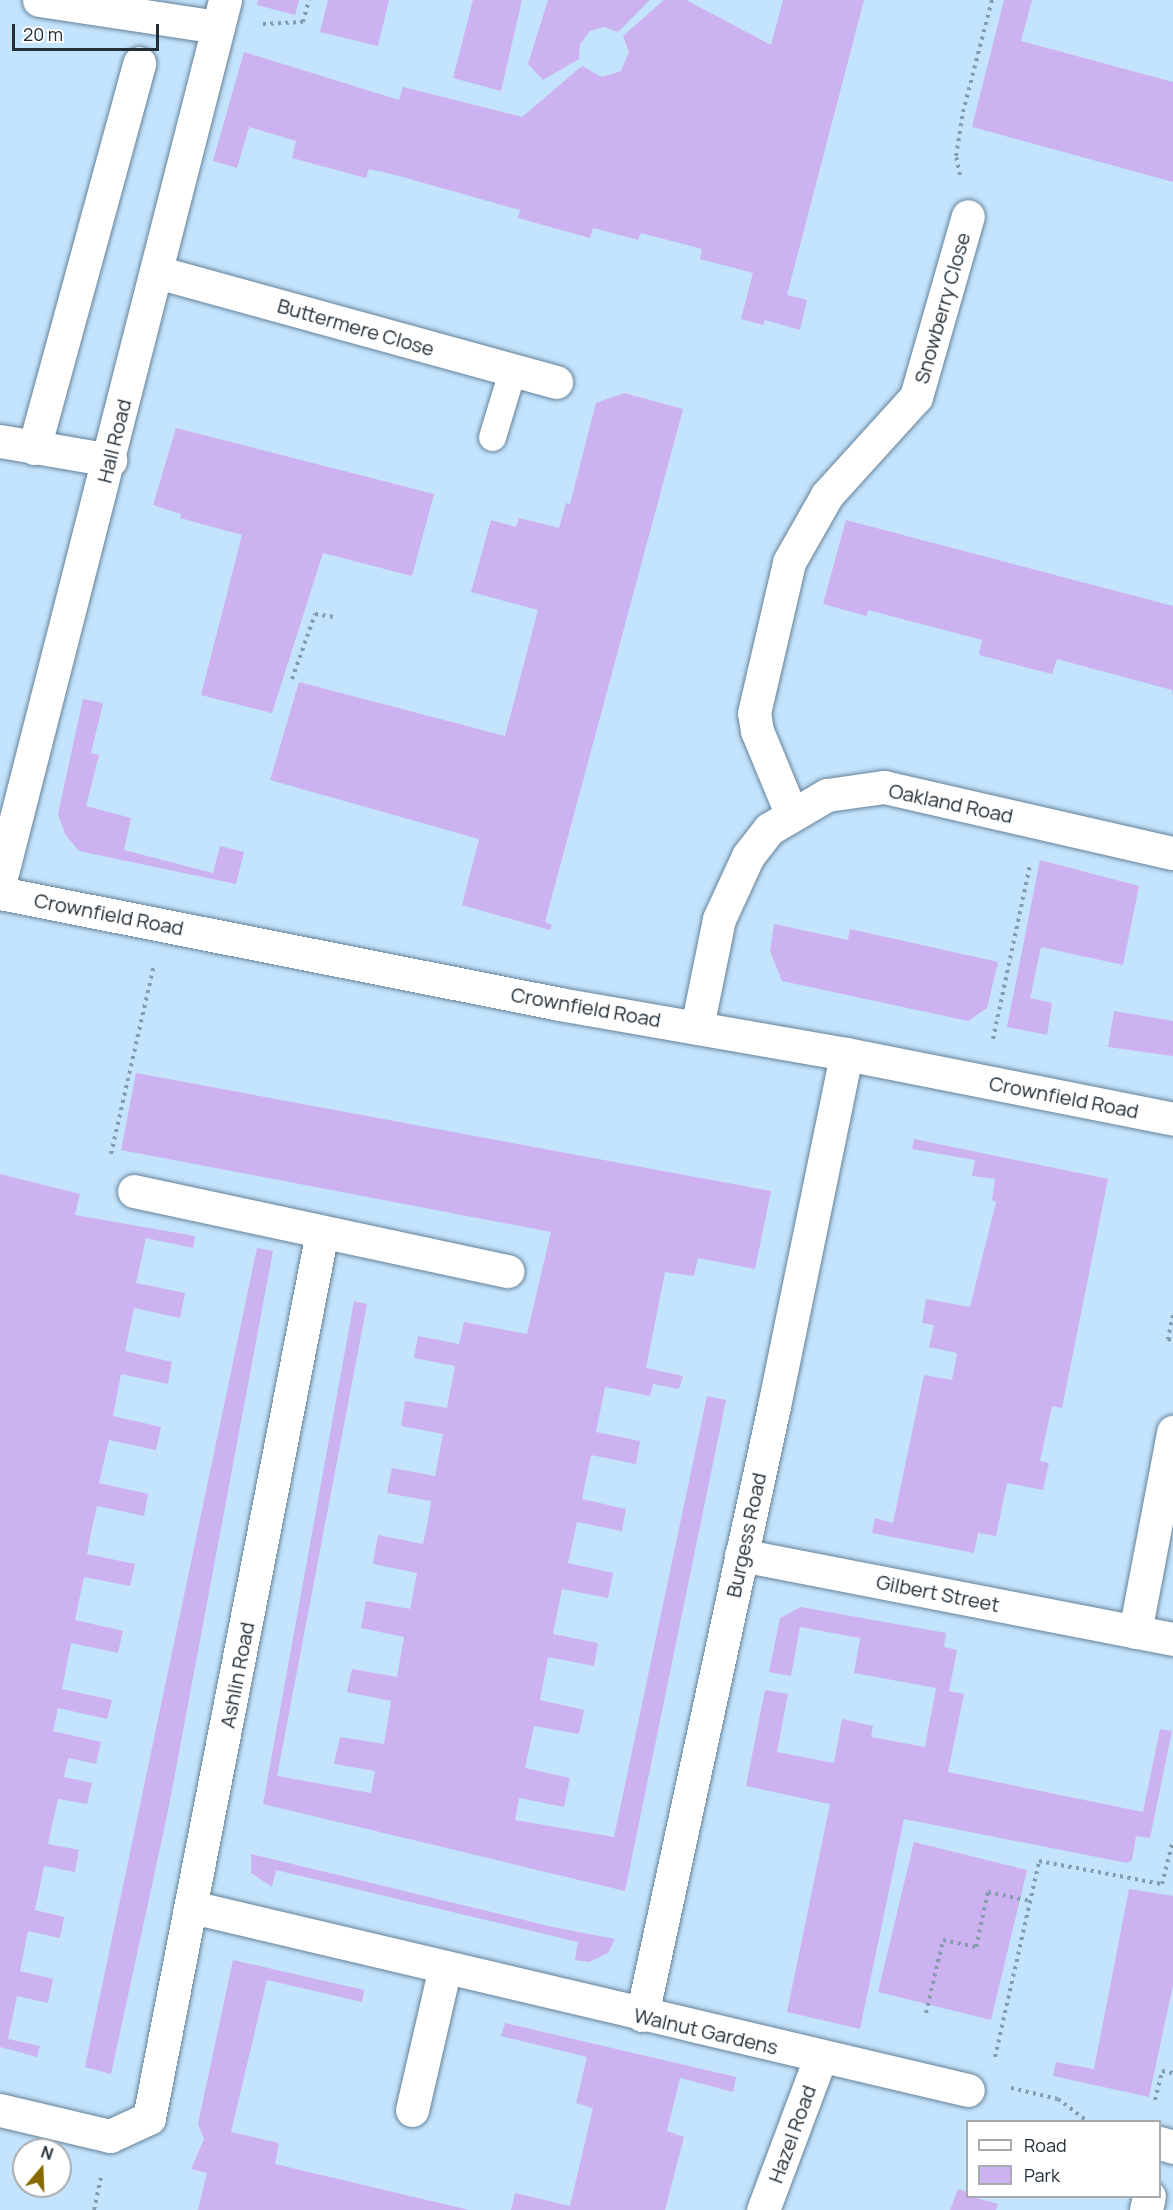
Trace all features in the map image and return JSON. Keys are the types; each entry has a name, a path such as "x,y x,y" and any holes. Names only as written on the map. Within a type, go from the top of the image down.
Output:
{"street":[{"path":"39,0 221,15"},
{"name":"Hall Road","path":"0,881 110,460 221,15"},
{"path":"34,448 140,63"},
{"name":"Snowberry Close","path":"791,813 757,731 754,713 789,562 827,495 916,397 968,216"},
{"name":"Buttermere Close","path":"157,272 556,382"},
{"path":"0,441 110,460"},
{"name":"Oakland Road","path":"697,1027 719,919 748,856 769,830 791,813 826,795 884,787 1173,853"},
{"name":"Crownfield Road","path":"0,893 560,1004 846,1054 1173,1119"},
{"name":"Burgess Road","path":"642,2016 846,1054"},
{"path":"134,1191 508,1271"},
{"name":"Ashlin Road","path":"0,2110 110,2136 149,2118 322,1232"},
{"path":"1135,1632 1173,1432"},
{"name":"Gilbert Street","path":"741,1555 1173,1639"},
{"name":"Walnut Gardens","path":"192,1907 820,2058 968,2090"},
{"path":"412,2110 445,1968"},
{"name":"Hazel Road","path":"764,2210 820,2058"}],"lane":[{"path":"492,437 512,371"}],"path":[{"path":"221,15 290,26 303,22 309,0"},
{"path":"956,156 963,112 992,0"},
{"path":"292,679 315,614 333,617"},
{"path":"992,1043 1040,823"},
{"path":"110,1159 155,959"},
{"path":"1173,1315 1168,1339 1173,1341"},
{"path":"993,2067 1039,1861 1162,1884 1173,1840"},
{"path":"926,2013 943,1940 976,1947 988,1892 1030,1900"},
{"path":"1154,2103 1162,2071 1173,2073"},
{"path":"1000,2086 1058,2099 1087,2120"}],"green space":[{"path":"258,0 299,0 295,15 257,5"},
{"path":"328,0 389,0 378,46 320,32"},
{"path":"473,0 522,0 501,91 453,78"},
{"path":"548,0 650,0 618,32 604,27 590,31 580,44 579,59 543,80 528,64"},
{"path":"664,0 686,0 771,45 783,0 864,0 787,295 807,300 800,330 765,320 763,325 741,319 753,273 700,259 702,249 641,233 638,240 593,228 590,238 518,218 520,210 399,176 369,169 366,178 292,158 296,141 249,127 237,168 213,161 244,52 399,100 403,87 522,117 582,66 602,77 621,71 629,52 623,36"},
{"path":"1004,0 1032,0 1021,41 1173,82 1173,182 972,127"},
{"path":"624,393 683,409 545,922 552,925 550,930 462,905 479,839 270,780 299,682 505,736 538,610 471,592 491,520 516,527 519,518 559,528 566,503 570,504 596,403"},
{"path":"176,428 434,494 412,576 323,553 272,713 201,695 242,535 180,518 181,514 153,505"},
{"path":"846,520 1173,606 1173,696 1172,690 1057,659 1052,674 979,655 982,640 868,610 866,616 823,604"},
{"path":"83,699 103,703 91,753 99,755 86,806 131,818 124,850 213,873 220,846 244,852 236,884 79,851 65,834 58,814"},
{"path":"1040,860 1139,886 1123,965 1041,947 1030,998 1052,1003 1047,1035 1007,1027"},
{"path":"774,924 848,940 850,929 998,962 987,1008 968,1021 782,981 770,951"},
{"path":"1114,1011 1173,1021 1173,1056 1108,1047"},
{"path":"136,1073 771,1191 755,1269 698,1258 694,1276 665,1272 646,1368 683,1376 679,1389 653,1384 650,1396 605,1387 596,1432 640,1441 636,1464 591,1455 582,1499 626,1509 622,1531 577,1522 568,1563 613,1573 608,1598 562,1589 553,1634 598,1643 594,1666 548,1657 540,1700 584,1710 579,1734 534,1726 525,1768 570,1778 564,1807 519,1798 515,1820 614,1837 707,1396 726,1400 625,1891 263,1804 354,1301 367,1304 277,1776 371,1793 375,1771 334,1764 340,1737 384,1744 391,1701 347,1692 352,1669 397,1677 404,1637 361,1628 366,1601 410,1609 417,1573 373,1564 378,1535 423,1544 431,1501 387,1493 392,1468 435,1476 443,1434 401,1426 405,1401 447,1408 455,1366 414,1358 418,1336 459,1344 464,1322 527,1334 551,1232 121,1150"},
{"path":"914,1139 1108,1179 1062,1408 1052,1406 1040,1461 1049,1463 1043,1490 1007,1483 996,1536 978,1533 974,1553 872,1533 875,1518 893,1523 924,1375 952,1380 957,1353 929,1347 934,1325 922,1323 926,1299 970,1307 996,1202 992,1200 995,1179 972,1176 975,1160 912,1149"},
{"path":"0,1174 80,1194 75,1215 195,1236 193,1248 146,1238 136,1283 185,1293 180,1318 134,1308 125,1351 172,1362 168,1384 121,1374 113,1416 161,1427 156,1450 109,1440 99,1483 148,1494 144,1516 97,1506 91,1532 87,1554 135,1564 130,1586 84,1577 75,1620 123,1631 118,1653 71,1643 62,1689 112,1700 107,1719 58,1708 53,1731 101,1742 96,1764 68,1758 64,1777 92,1783 87,1804 58,1799 48,1844 79,1850 75,1872 44,1866 35,1910 64,1917 60,1938 28,1931 20,1971 53,1979 48,2003 17,1996 8,2039 40,2046 37,2057 0,2047"},
{"path":"257,1248 273,1251 168,1811 111,2074 85,2067"},
{"path":"801,1607 946,1633 944,1647 957,1650 949,1691 964,1694 948,1772 1143,1812 1160,1729 1172,1731 1150,1838 1136,1836 1132,1860 1127,1863 904,1819 860,2029 787,2012 830,1804 746,1786 765,1690 788,1694 777,1752 834,1763 842,1719 873,1726 871,1737 925,1747 936,1688 854,1673 860,1638 800,1627 791,1676 769,1672 780,1618"},
{"path":"914,1842 1027,1870 991,2020 878,1992"},
{"path":"251,1854 553,1927 615,1939 608,1953 589,1962 575,1960 578,1942 276,1870 272,1887 251,1873"},
{"path":"1129,1889 1173,1896 1173,1985 1149,2097 1053,2076 1056,2062 1094,2069"},
{"path":"233,1960 364,1990 362,2002 267,1980 231,2132 279,2143 275,2164 469,2210 198,2210 207,2173 191,2169 204,2139 198,2124"},
{"path":"505,2023 736,2077 733,2092 680,2078 667,2131 684,2137 665,2210 511,2210 515,2193 570,2206 593,2108 576,2103 587,2057 501,2036"},
{"path":"958,2189 966,2192 966,2198 998,2204 996,2210 950,2210"}]}
